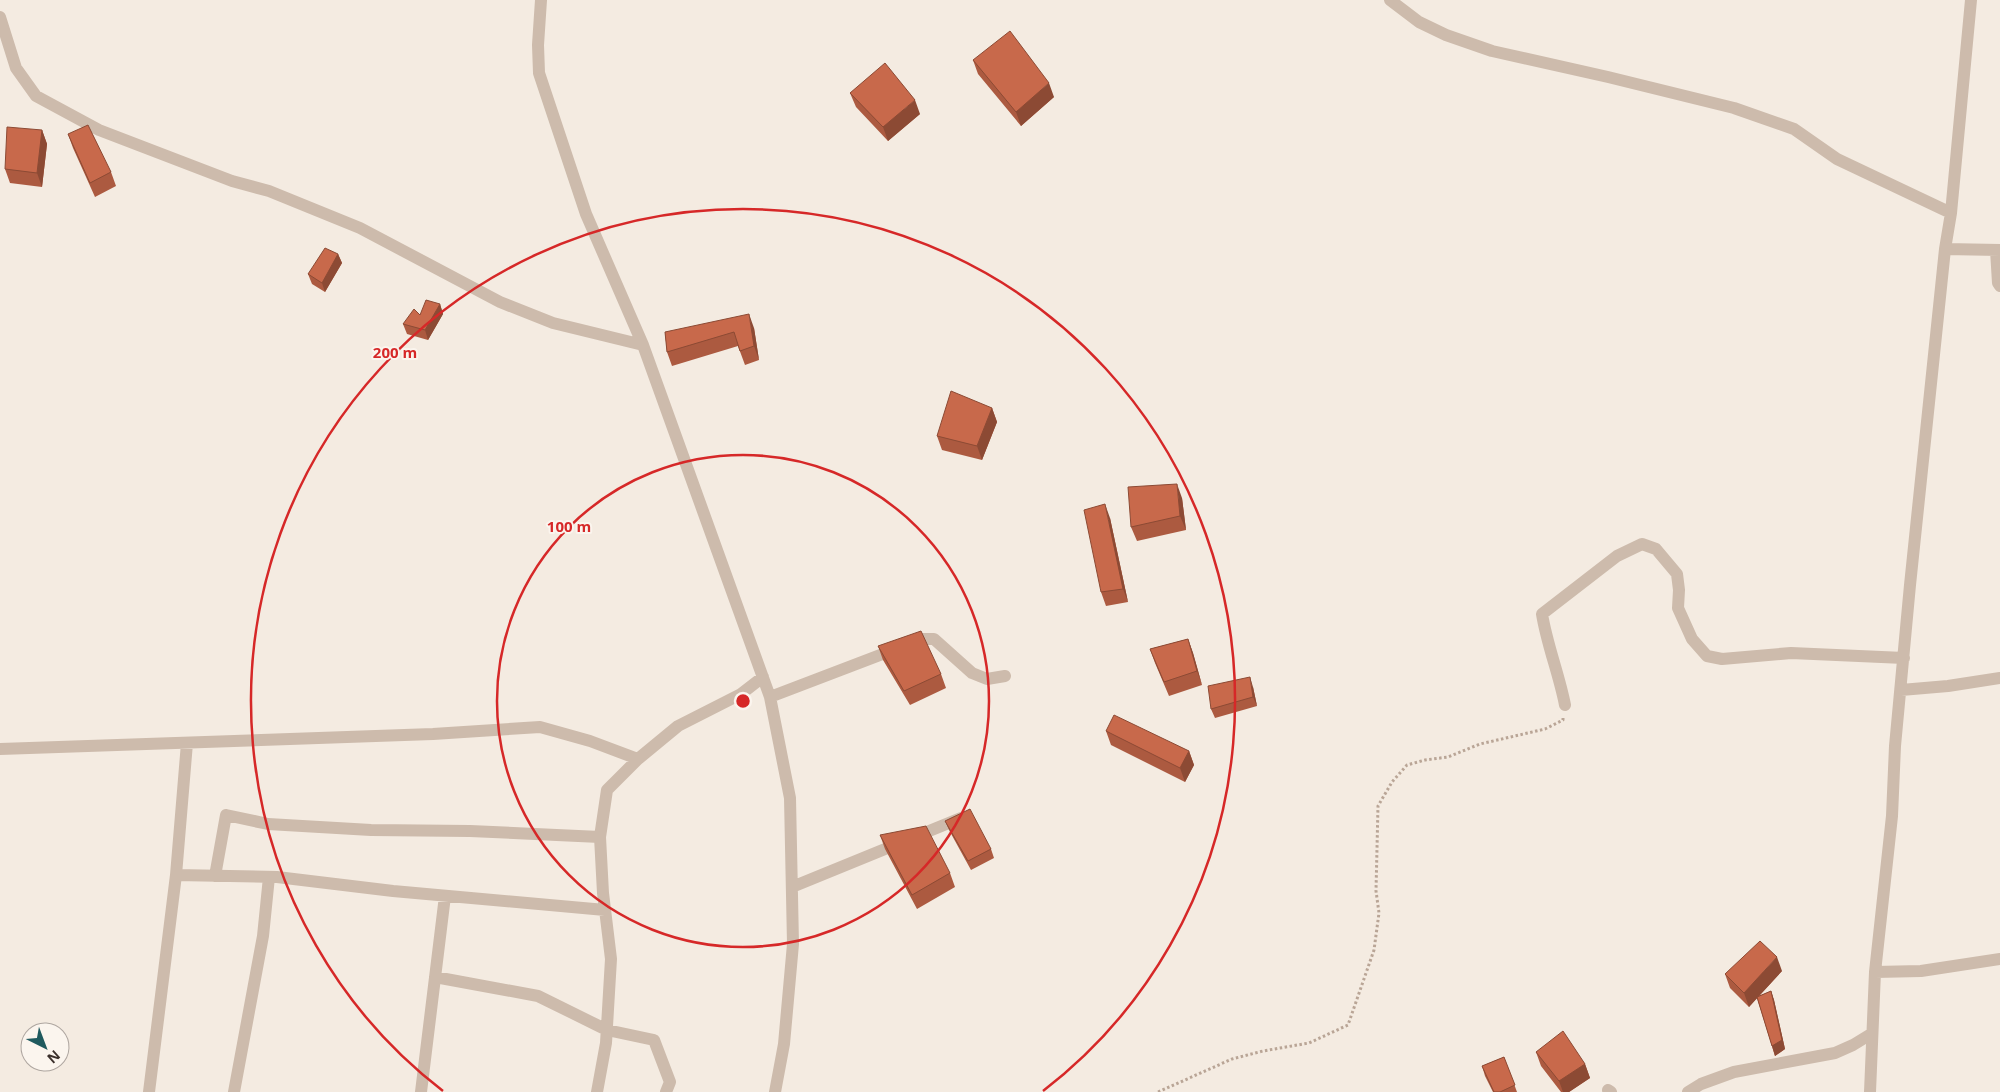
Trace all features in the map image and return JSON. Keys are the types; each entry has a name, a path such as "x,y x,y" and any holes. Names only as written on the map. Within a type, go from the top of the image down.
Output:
{"street":[{"path":"541,0 538,46 539,73 586,214 643,345 770,697 790,798 793,944 784,1044 775,1092"},
{"path":"1390,0 1419,22 1446,35 1492,51 1734,108 1794,129 1837,159 1951,213"},
{"path":"1870,1092 1875,972 1892,816 1895,746 1945,249 1951,213 1971,0"},
{"path":"0,17 16,68 36,96 99,130 232,181 268,191 360,228 500,302 553,323 643,345"},
{"path":"1945,249 1998,250 1998,283 2000,286"},
{"path":"1565,705 1560,678 1546,641 1542,614 1617,556 1642,544 1656,549 1677,574 1679,590 1678,608 1692,639 1708,656 1722,659 1791,653 1904,658"},
{"path":"770,697 922,639 934,639 972,673 987,679 1005,676"},
{"path":"597,1092 606,1043 611,959 600,837 607,790 638,759 678,726 741,694 763,677"},
{"path":"1901,690 1948,686 2000,678"},
{"path":"0,750 433,734 540,727 590,741 638,759"},
{"path":"149,1092 176,875 187,743"},
{"path":"215,876 226,815 268,824 371,830 470,830 600,837"},
{"path":"792,887 963,818"},
{"path":"176,875 269,877 446,896 606,910"},
{"path":"234,1092 264,936 269,877"},
{"path":"421,1092 446,896"},
{"path":"1875,972 1921,971 2000,959"},
{"path":"435,977 538,996 607,1030 654,1040 670,1082 666,1092"},
{"path":"1688,1092 1709,1080 1734,1072 1835,1053 1871,1034"}],"path":[{"path":"1158,1092 1232,1059 1263,1051 1309,1043 1348,1025 1374,950 1379,913 1376,890 1379,835 1378,806 1392,782 1407,765 1448,757 1480,744 1545,729 1563,720 1565,705"}],"building":[{"path":"1010,31 1049,83 1016,112 973,60"},
{"path":"885,63 915,100 883,127 850,93"},
{"path":"88,125 111,172 90,183 68,134"},
{"path":"7,127 42,130 37,173 5,169"},
{"path":"325,248 338,254 322,283 308,274"},
{"path":"426,300 440,304 425,330 403,324 414,309 420,315"},
{"path":"749,314 754,346 740,351 734,332 667,352 665,332"},
{"path":"951,391 992,408 977,446 937,436"},
{"path":"1177,484 1180,516 1131,527 1128,487"},
{"path":"1105,504 1123,589 1101,592 1084,510"},
{"path":"921,631 941,674 904,691 878,646"},
{"path":"1188,639 1197,671 1164,682 1150,649"},
{"path":"1250,677 1253,697 1211,709 1208,686"},
{"path":"1114,715 1189,751 1180,768 1106,731"},
{"path":"970,809 991,849 968,861 945,821"},
{"path":"926,826 950,873 912,895 880,835"},
{"path":"1760,941 1777,957 1744,993 1725,974"},
{"path":"1771,991 1782,1040 1772,1046 1757,997"},
{"path":"1563,1031 1585,1064 1559,1081 1536,1052"},
{"path":"1504,1057 1515,1085 1500,1092 1494,1092 1482,1066"}]}
